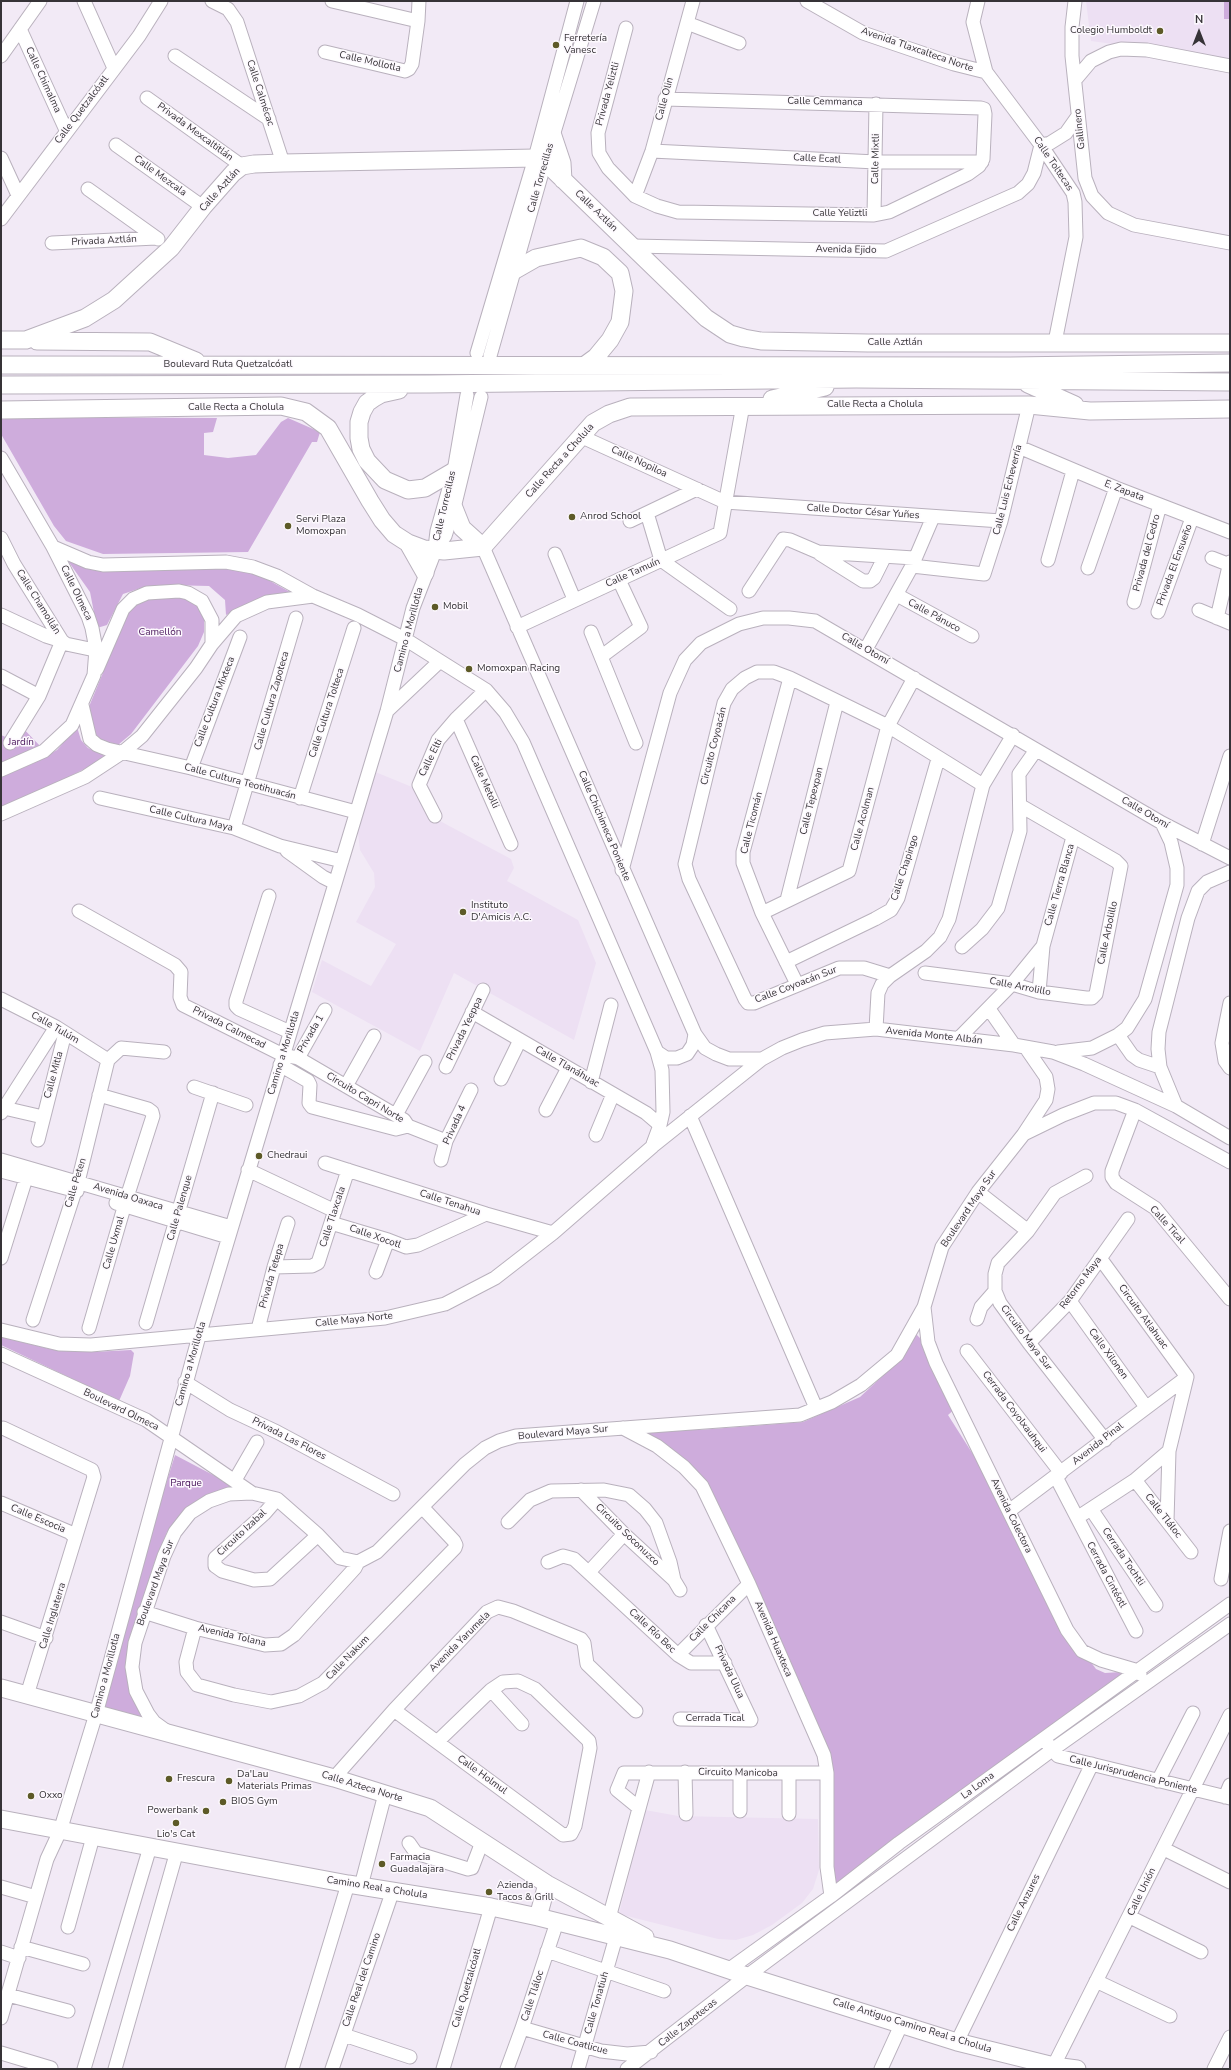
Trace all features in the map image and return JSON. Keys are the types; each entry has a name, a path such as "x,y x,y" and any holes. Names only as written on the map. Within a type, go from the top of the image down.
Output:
{"main road":[{"path":"553,136 562,163 563,180"},
{"name":"Calle Aztlán","path":"1,340 26,340 91,315 114,300 171,248 203,207 232,174 242,166 283,163 540,160 563,180 706,318 730,334 761,341 868,343 1230,343"},
{"path":"515,270 536,258 582,248 603,257 620,273 624,291 620,322 610,340 596,357 585,365"},
{"path":"26,340 150,342 204,364"},
{"path":"868,343 1010,366"},
{"path":"1114,364 1199,343"},
{"path":"585,365 1010,366 1230,363"},
{"name":"Boulevard Ruta Quetzalcóatl","path":"1,365 585,365"},
{"path":"743,405 856,379"},
{"path":"1,385 429,384 856,379 1230,382"},
{"path":"1020,381 1090,411"},
{"path":"429,384 381,394 367,403 359,422 361,449 372,468 385,480 408,490 425,488 454,471"},
{"path":"57,385 204,408"},
{"name":"Calle Recta a Cholula","path":"1,410 281,406 306,412 328,428 382,520 394,534 408,542 435,551 483,547 593,423 609,414 630,407 743,405 1029,405 1090,411 1230,409"},
{"path":"454,508 462,528 483,547"},
{"path":"408,542 425,573"},
{"name":"Calle Azteca Norte","path":"1,1688 177,1737 334,1778 430,1808 547,1884 670,1950"},
{"name":"Camino Real a Cholula","path":"1,1819 355,1885 491,1907 538,1917 670,1950 747,1976"},
{"path":"538,1917 547,1884"},
{"name":"Calle Antiguo Camino Real a Cholula","path":"747,1976 957,2042 1053,2067 1077,2069"}],"street":[{"path":"1,56 40,1"},
{"path":"84,1 114,68"},
{"name":"Calle Quetzalcóatl","path":"1,219 66,130 139,36 161,1"},
{"path":"212,1 230,5"},
{"path":"332,1 418,21 419,1"},
{"name":"Calle Torrecillas","path":"490,356 515,270 577,1"},
{"name":"Calle Torrecillas","path":"477,353 540,160 553,136 594,1"},
{"name":"Calle Olin","path":"635,196 652,151 692,1"},
{"name":"Avenida Tlaxcalteca Norte","path":"807,1 846,24 875,37 954,64 986,72"},
{"name":"Calle Toltecas","path":"978,1 973,22 986,72 1041,145 1073,193 1077,219 1076,237 1055,342"},
{"path":"1075,1 1071,42 1075,80"},
{"name":"Calle Calmécac","path":"230,5 237,22 283,163"},
{"name":"Calle Mollotla","path":"325,52 405,71 412,64 418,21"},
{"path":"687,23 739,43"},
{"name":"Privada Yeliztli","path":"626,28 598,133 599,153 608,168 635,196"},
{"name":"Calle Chimalma","path":"20,29 66,130"},
{"path":"1075,80 1091,62 1109,52 1121,49 1146,50 1230,66"},
{"path":"175,56 269,119"},
{"name":"Gallinero","path":"1075,80 1085,178 1092,196 1103,208 1119,219 1134,225 1230,243"},
{"name":"Privada Mexcaltitlán","path":"147,98 242,166"},
{"name":"Calle Cemmanca","path":"665,99 876,104 984,109 984,155 982,162"},
{"name":"Calle Mixtli","path":"874,214 876,104"},
{"path":"1041,145 1055,141 1066,133 1078,116"},
{"name":"Calle Mezcala","path":"116,145 203,207"},
{"name":"Avenida Ejido","path":"632,246 886,251 1018,193 1028,184 1034,173 1041,145"},
{"name":"Calle Ecatl","path":"652,151 876,162 982,162"},
{"path":"1,158 18,195"},
{"name":"Calle Yeliztli","path":"635,196 657,206 678,212 874,214 889,212 939,188 974,170 982,162"},
{"path":"88,189 171,248"},
{"name":"Privada Aztlán","path":"52,243 156,238"},
{"name":"Calle Torrecillas","path":"435,551 437,531 454,471 467,395"},
{"name":"Calle Torrecillas","path":"435,551 445,536 454,508 481,397"},
{"path":"725,502 743,405"},
{"name":"Calle Luis Echeverría","path":"913,562 984,574 1001,521 1029,405"},
{"name":"Calle Nopiloa","path":"580,436 725,502"},
{"name":"E. Zapata","path":"1019,447 1073,471 1230,532"},
{"name":"Calle Olmeca","path":"1,458 53,547 88,616 98,647 94,675 72,725 44,752 1,770"},
{"path":"1048,560 1073,471"},
{"path":"1088,568 1116,488"},
{"path":"630,521 697,489"},
{"name":"Calle Doctor César Yuñes","path":"725,502 1001,521"},
{"name":"Calle Tamuín","path":"518,627 574,599 619,580 720,532 725,502"},
{"name":"Privada del Cedro","path":"1134,602 1160,505"},
{"path":"647,512 661,560 730,609"},
{"path":"866,649 897,595 933,517"},
{"name":"Privada El Ensueño","path":"1158,612 1192,518"},
{"name":"Calle Chamollán","path":"1,538 14,564 62,641"},
{"path":"749,591 783,539 790,540 818,552 863,581 870,581 874,578 884,558"},
{"path":"53,547 88,562 103,565 226,562 252,566 277,576 313,596 358,615 405,639 486,690 505,712 523,742 657,1052 662,1070 663,1087 660,1125 652,1146"},
{"name":"Calle Chichimeca Poniente","path":"483,547 622,870 695,1034 705,1048 729,1059 762,1059"},
{"name":"Camino a Morillotla","path":"1,2018 47,1859 60,1831 96,1714 185,1382 387,711 405,639 425,573 435,551"},
{"path":"818,552 913,562"},
{"path":"554,554 574,599"},
{"path":"1,558 14,564"},
{"path":"1212,558 1230,564 1217,618"},
{"path":"602,656 641,627 619,580"},
{"path":"1,615 46,636 62,641 98,647 114,633 124,609 133,599 158,591 179,591 188,593 202,601 212,620 212,644"},
{"name":"Calle Pánuco","path":"897,595 972,636"},
{"path":"1,824 6,812 85,776 123,752 142,736 196,668 212,644 236,616 267,602 313,596"},
{"path":"1199,610 1230,623"},
{"name":"Calle Cultura Zapoteca","path":"234,828 296,618"},
{"name":"Calle Otomí","path":"622,870 670,693 685,660 701,643 739,624 763,618 815,620 1162,823 1230,858"},
{"name":"Calle Cultura Tolteca","path":"300,798 354,628"},
{"path":"591,632 636,743"},
{"name":"Calle Cultura Mixteca","path":"191,768 240,637"},
{"path":"10,743 39,696 62,641"},
{"name":"Camino a Morillotla","path":"387,711 440,661"},
{"name":"Circuito Coyoacán","path":"748,1003 689,879 685,864 724,704 732,689 745,678 757,672 774,672 790,678 888,726 938,759 983,785"},
{"path":"1,676 39,696"},
{"name":"Calle Ticomán","path":"790,678 743,852 743,863 762,913 797,984"},
{"name":"Calle Acolman","path":"762,913 849,871 888,726 914,678"},
{"name":"Calle Elti","path":"435,816 419,785 438,740 456,719 486,690"},
{"name":"Calle Tepexpan","path":"787,900 837,702"},
{"name":"Calle Cultura Teotihuacán","path":"82,705 90,739 96,745 107,749 191,768 356,812"},
{"name":"Calle Metolli","path":"456,719 511,844"},
{"path":"876,1029 878,993 882,984 890,976 926,951 940,937 949,919 983,785 1013,735"},
{"path":"962,947 982,929 998,908 1020,831 1021,806 1019,774 1036,750"},
{"path":"1202,844 1230,756"},
{"name":"Calle Chapingo","path":"786,962 891,910 898,898 938,759"},
{"name":"Calle Cultura Maya","path":"100,798 234,828 280,846 342,861"},
{"name":"Calle Tierra Blanca","path":"1021,806 1073,837 1043,946 1039,992"},
{"path":"1053,1052 1070,1052 1092,1048 1118,1036 1130,1024 1145,999 1174,899 1177,868 1171,842 1162,823"},
{"name":"Calle Arbolillo","path":"1073,837 1116,861 1121,866 1096,994 1092,998"},
{"name":"Calle Cultura Maya","path":"280,846 323,877 335,883"},
{"path":"1176,1106 1160,1067 1158,1049 1159,1032 1188,918 1198,891 1207,882 1230,872"},
{"path":"269,896 236,1006 290,1032"},
{"name":"Privada Calmecad","path":"78,911 175,965 181,972 180,997 183,1005 282,1060"},
{"name":"Calle Tierra Blanca","path":"959,1038 1012,984 1043,946"},
{"name":"Calle Coyoacán Sur","path":"748,1003 754,1003 839,968 864,968 890,976"},
{"name":"Calle Arrolillo","path":"925,973 1012,984 1039,992 1092,998"},
{"name":"Privada Yeeppa","path":"446,1067 483,990"},
{"name":"Calle Tulúm","path":"2,1002 60,1030 108,1060"},
{"path":"1230,1003 1222,1043 1224,1061 1230,1068"},
{"path":"591,1082 611,1005"},
{"path":"989,1009 1020,1046"},
{"name":"Privada 1","path":"298,1058 325,1010"},
{"name":"Calle Tlanáhuac","path":"472,1012 646,1113 660,1125"},
{"name":"Avenida Monte Albán","path":"652,1146 762,1059 782,1048 825,1033 876,1029 959,1038 1053,1052 1084,1064 1176,1106 1230,1138"},
{"path":"44,1117 3,1110 60,1030"},
{"name":"Calle Mitla","path":"38,1140 44,1117 60,1030"},
{"path":"657,1052 666,1058 677,1058 687,1054 693,1045 695,1034"},
{"path":"346,1086 374,1036"},
{"path":"1118,1036 1132,1056 1160,1067"},
{"path":"501,1079 520,1040"},
{"name":"Boulevard Maya Sur","path":"177,1737 154,1722 138,1696 134,1685 132,1667 134,1650 144,1612 164,1556 175,1532 190,1513 209,1501 229,1494 252,1493 276,1499 318,1535 340,1558 358,1562 377,1552 423,1508 465,1464 485,1448 500,1441 516,1436 800,1415 832,1402 861,1385 897,1355 924,1306 942,1247 978,1192 1023,1134 1046,1100 1048,1089 1043,1071 1020,1046"},
{"path":"108,1060 121,1048 164,1052"},
{"name":"Circuito Capri Norte","path":"282,1060 298,1058 396,1115 404,1120 408,1126 446,1141"},
{"name":"Calle Peten","path":"33,1320 76,1186 108,1060"},
{"path":"282,1060 308,1080 310,1085 310,1105 312,1107 396,1129 408,1126"},
{"path":"396,1115 425,1062"},
{"path":"546,1110 568,1068"},
{"path":"194,1087 246,1105"},
{"name":"Privada 4","path":"441,1160 446,1141 471,1090"},
{"name":"Calle Palenque","path":"146,1323 213,1093"},
{"path":"596,1135 613,1094"},
{"name":"Calle Uxmal","path":"89,1328 153,1116 152,1112 99,1095"},
{"name":"Boulevard Maya Sur","path":"1023,1134 1063,1115 1094,1103 1116,1103 1135,1110 1230,1162"},
{"name":"Calle Tical","path":"1135,1110 1112,1171 1112,1178 1116,1183 1155,1208 1230,1299"},
{"path":"690,1116 816,1408"},
{"name":"Calle Maya Norte","path":"1,1330 59,1344 91,1345 385,1318 445,1304 495,1278 553,1233 652,1146"},
{"name":"Avenida Oaxaca","path":"1,1160 126,1202 230,1232"},
{"name":"Calle Tenahua","path":"325,1163 486,1214 553,1233"},
{"path":"248,1170 334,1211"},
{"name":"Calle Tlaxcala","path":"274,1267 312,1266 318,1263 348,1170"},
{"name":"Avenida Oaxaca","path":"1,1171 26,1178 76,1186"},
{"name":"Circuito Maya Sur","path":"1086,1176 1055,1193 1028,1231 998,1263 995,1274 995,1291 1000,1303 1029,1343 1105,1440"},
{"path":"1,1258 26,1178"},
{"path":"978,1192 1028,1231"},
{"name":"Calle Xocotl","path":"331,1223 406,1247 418,1245 486,1214"},
{"name":"Retorno Maya","path":"1029,1343 1070,1300 1128,1219"},
{"name":"Privada Tetepa","path":"258,1329 274,1267 288,1223"},
{"path":"376,1272 388,1240"},
{"name":"Circuito Atlahuac","path":"1100,1258 1186,1377"},
{"path":"977,1319 981,1307 995,1291"},
{"name":"Calle Xilonen","path":"1070,1300 1146,1407"},
{"name":"Avenida Colectora","path":"924,1306 928,1342 936,1363 1067,1630 1082,1651 1101,1660 1136,1671 1149,1683"},
{"name":"Cerrada Coyolxauhqui","path":"967,1351 1058,1475"},
{"name":"Boulevard Olmeca","path":"1,1354 146,1420 170,1435 252,1493"},
{"path":"1167,1522 1169,1451 1186,1377"},
{"name":"Avenida Pinal","path":"1009,1511 1105,1440 1186,1377"},
{"name":"Privada Las Flores","path":"185,1382 230,1410 277,1432 393,1494"},
{"name":"Calle Inglaterra","path":"3,1428 92,1470 94,1477 28,1695"},
{"name":"Avenida Huaxteca","path":"623,1428 657,1446 684,1467 702,1486 749,1584 824,1755 827,1773 827,1867 831,1896"},
{"path":"235,1480 257,1442"},
{"path":"1077,1518 1135,1480 1169,1451"},
{"name":"Cerrada Cintéotl","path":"1058,1475 1077,1518 1136,1631"},
{"name":"Calle Tláloc","path":"1135,1480 1191,1552"},
{"name":"Circuito Soconuzco","path":"508,1522 530,1500 551,1491 581,1490 604,1490 629,1495 645,1509 656,1523 677,1585 581,1490"},
{"name":"Circuito Izabal","path":"276,1499 264,1514 215,1558 214,1566 222,1571 254,1580 270,1579 318,1535"},
{"name":"Calle Escocia","path":"1,1503 69,1532 75,1537"},
{"name":"Calle Nakum","path":"195,1628 186,1662 187,1672 197,1685 234,1695 271,1702 298,1696 323,1683 455,1548 456,1545 423,1508"},
{"name":"Cerrada Tochtli","path":"1091,1509 1156,1604"},
{"path":"1221,1579 1230,1531"},
{"path":"589,1572 624,1534"},
{"name":"Calle Río Bec","path":"548,1562 563,1556 574,1559 678,1655 691,1664 725,1663"},
{"name":"Avenida Tolana","path":"144,1612 195,1628 265,1645 281,1644 294,1635 355,1568 358,1562"},
{"name":"Calle Chicana","path":"678,1655 706,1624 749,1584"},
{"name":"La Loma","path":"728,1970 831,1896 899,1843 1230,1604"},
{"name":"Avenida Yarumela","path":"334,1778 394,1710 487,1612 498,1607 513,1611 581,1639 584,1643 587,1664 636,1711"},
{"path":"1,1622 46,1638"},
{"name":"Privada Ulua","path":"706,1624 750,1720"},
{"name":"Calle Zapotecas","path":"627,2069 652,2052 747,1976 1052,1750 1149,1683 1230,1624"},
{"name":"Calle Holmul","path":"394,1710 564,1835 570,1834 575,1826 590,1753 589,1742 535,1689 518,1681 503,1682 491,1690"},
{"path":"437,1742 491,1690 522,1724"},
{"path":"1158,1781 1193,1713"},
{"name":"Calle Unión","path":"1053,2067 1130,1917 1230,1715"},
{"name":"Cerrada Tical","path":"680,1719 750,1720"},
{"name":"Calle Jurisprudencia Poniente","path":"1044,1738 1058,1756 1192,1790 1228,1794"},
{"name":"Calle Anzures","path":"957,2042 1092,1764"},
{"path":"609,1918 649,1772"},
{"path":"685,1772 686,1814"},
{"name":"Circuito Manicoba","path":"639,1808 617,1790 624,1773 827,1773"},
{"path":"740,1773 740,1810"},
{"path":"789,1773 789,1814"},
{"path":"292,2069 385,1794"},
{"path":"68,1927 93,1837"},
{"path":"409,1843 416,1853 468,1869 472,1868 482,1842"},
{"path":"84,2069 150,1847"},
{"path":"1164,1849 1230,1882"},
{"path":"115,2069 177,1851"},
{"path":"1,1887 36,1897"},
{"name":"Calle Real del Camino","path":"332,2069 393,1890"},
{"name":"Calle Quetzalcóatl","path":"443,2069 491,1907"},
{"path":"1130,1917 1201,1952"},
{"name":"Calle Tláloc","path":"506,2069 522,2028 557,1922"},
{"name":"Calle Tonatiuh","path":"578,2069 616,1937"},
{"path":"1,1952 20,1952 83,1964"},
{"path":"547,1952 664,1991"},
{"path":"1096,1981 1170,2016"},
{"path":"8,1995 68,2011"},
{"path":"881,2069 901,2025"},
{"name":"Calle Coatlicue","path":"522,2028 601,2051 627,2054 652,2052"},
{"path":"344,2035 410,2057"},
{"path":"1214,2069 1230,2037"},
{"path":"1,2053 51,2068"}],"shaded area":[{"name":"Colegio Humboldt","path":"1086,1 1230,1 1230,60 1091,41"},
{"name":"Instituto D'Amicis A.C.","path":"373,771 412,787 425,813 511,859 514,868 507,881 578,920 596,963 574,1040 454,973 420,1051 312,992 322,960 371,986 396,944 356,922 375,887 374,873 360,850 357,825"},
{"path":"645,1810 678,1816 818,1819 819,1870 813,1889 802,1903 772,1925 753,1935 736,1940 718,1939 619,1914"}],"green space":[{"path":"1224,1 1230,1 1230,19 1224,19"},
{"path":"1,417 217,418 213,432 204,433 204,455 228,458 256,455 281,422 288,418 320,432 317,442 312,442 248,552 103,554 66,541 54,526 1,434"},
{"name":"Camellón","path":"68,561 101,569 225,566 261,576 290,592 289,595 245,605 226,615 225,600 209,586 167,585 141,588 123,594 107,625 97,628 90,592"},
{"name":"Camellón","path":"153,597 189,597 199,605 204,618 204,632 198,646 131,734 118,745 110,745 96,740 88,709 128,612 139,601"},
{"name":"Jardín","path":"20,725 41,747 1,763 1,735 10,739"},
{"path":"77,727 81,740 88,748 104,755 100,761 49,787 1,807 1,776 32,764 57,750"},
{"path":"916,1334 927,1345 956,1408 948,1415 1009,1511 1067,1630 1096,1669 1105,1673 1136,1671 831,1896 827,1773 702,1486 623,1428 698,1430 803,1422 860,1397 902,1358"},
{"path":"1,1337 50,1349 93,1352 131,1350 134,1353 130,1376 119,1401 1,1345"},
{"name":"Parque","path":"175,1455 234,1486 234,1488 211,1494 187,1507 167,1532 154,1564 128,1669 151,1723 102,1710 142,1561"}],"place":[{"name":"Colegio Humboldt","path":"1160,31"},
{"name":"Ferretería Vanesc","path":"556,45"},
{"name":"Anrod School","path":"572,517"},
{"name":"Servi Plaza Momoxpan","path":"288,526"},
{"name":"Mobil","path":"435,607"},
{"name":"Momoxpan Racing","path":"469,669"},
{"name":"Instituto D'Amicis A.C.","path":"463,912"},
{"name":"Chedraui","path":"259,1156"},
{"name":"Frescura","path":"169,1779"},
{"name":"Da'Lau Materials Primas","path":"229,1781"},
{"name":"Oxxo","path":"31,1796"},
{"name":"BIOS Gym","path":"223,1802"},
{"name":"Powerbank","path":"206,1811"},
{"name":"Lio's Cat","path":"176,1823"},
{"name":"Farmacia Guadalajara","path":"382,1864"},
{"name":"Azienda Tacos & Grill","path":"489,1892"}]}
